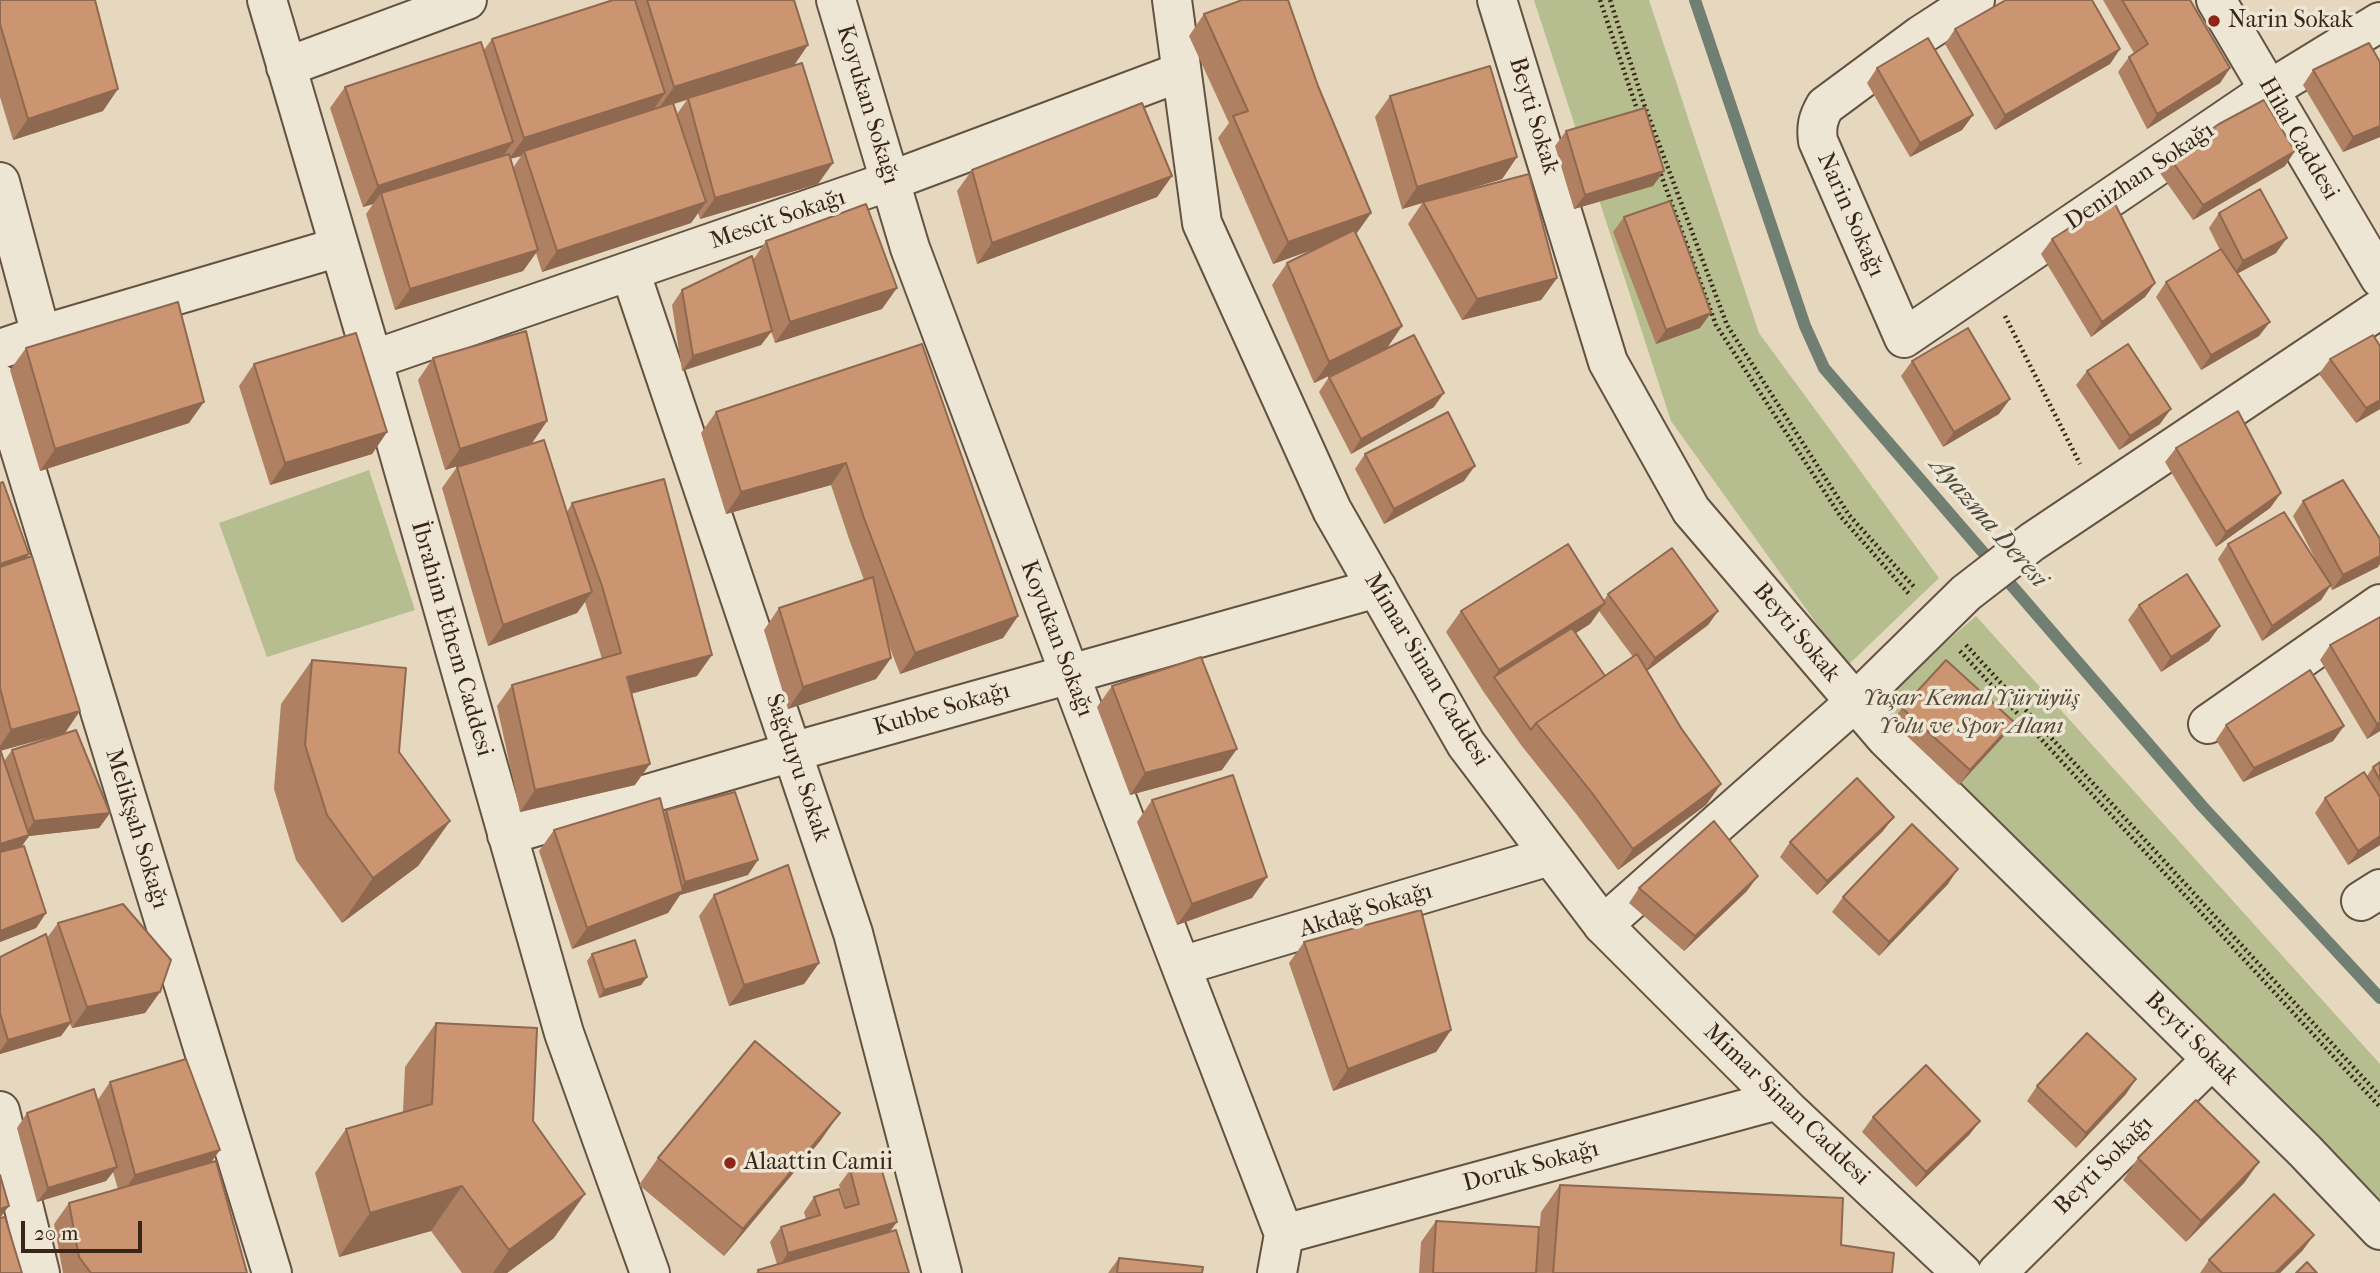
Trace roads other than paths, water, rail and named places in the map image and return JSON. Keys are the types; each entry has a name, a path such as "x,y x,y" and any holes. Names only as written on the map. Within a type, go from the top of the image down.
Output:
{"street":[{"name":"İbrahim Ethem Caddesi","path":"267,0 564,1033 650,1273"},
{"path":"286,66 467,0"},
{"name":"Koyukan Sokağı","path":"836,0 910,248 1069,675 1284,1234"},
{"name":"Mimar Sinan Caddesi","path":"1172,0 1202,223 1332,510 1466,744 1603,925 1778,1100 1962,1273"},
{"name":"Beyti Sokak","path":"1497,0 1608,362 1691,510 1886,738 2305,1151 2380,1230"},
{"name":"Narin Sokağı","path":"1904,338 1818,141 1816,128 1825,106 1921,35 1975,0"},
{"name":"Hilal Caddesi","path":"2216,0 2380,278"},
{"name":"Denizhan Sokağı","path":"1904,338 2269,90 2380,22"},
{"name":"Mescit Sokağı","path":"372,359 890,181 1181,72"},
{"path":"0,182 41,335"},
{"path":"0,349 339,247"},
{"name":"Sağduyu Sokak","path":"630,271 853,933 942,1273"},
{"path":"1603,925 1855,702 1966,593 2032,542 2380,309"},
{"name":"Melikşah Sokağı","path":"0,384 272,1273"},
{"name":"Kubbe Sokağı","path":"507,835 1377,588"},
{"path":"2208,724 2380,604"},
{"name":"Akdağ Sokağı","path":"1181,966 1550,856"},
{"name":"Beyti Sokağı","path":"1997,1273 2212,1059"},
{"name":"Doruk Sokağı","path":"1284,1234 1778,1100"},
{"path":"0,1111 40,1273"},
{"path":"1277,1273 1284,1234"}],"waterway":[{"name":"Ayazma Deresi","path":"1695,0 1805,326 1824,368 2202,806 2380,998"}],"place":[{"name":"Narin Sokak","path":"2214,21"},
{"name":"Alaattin Camii","path":"730,1163"}],"park label":[{"name":"Yaşar Kemal Yürüyüş Yolu ve Spor Alanı","path":"1971,713"}]}
